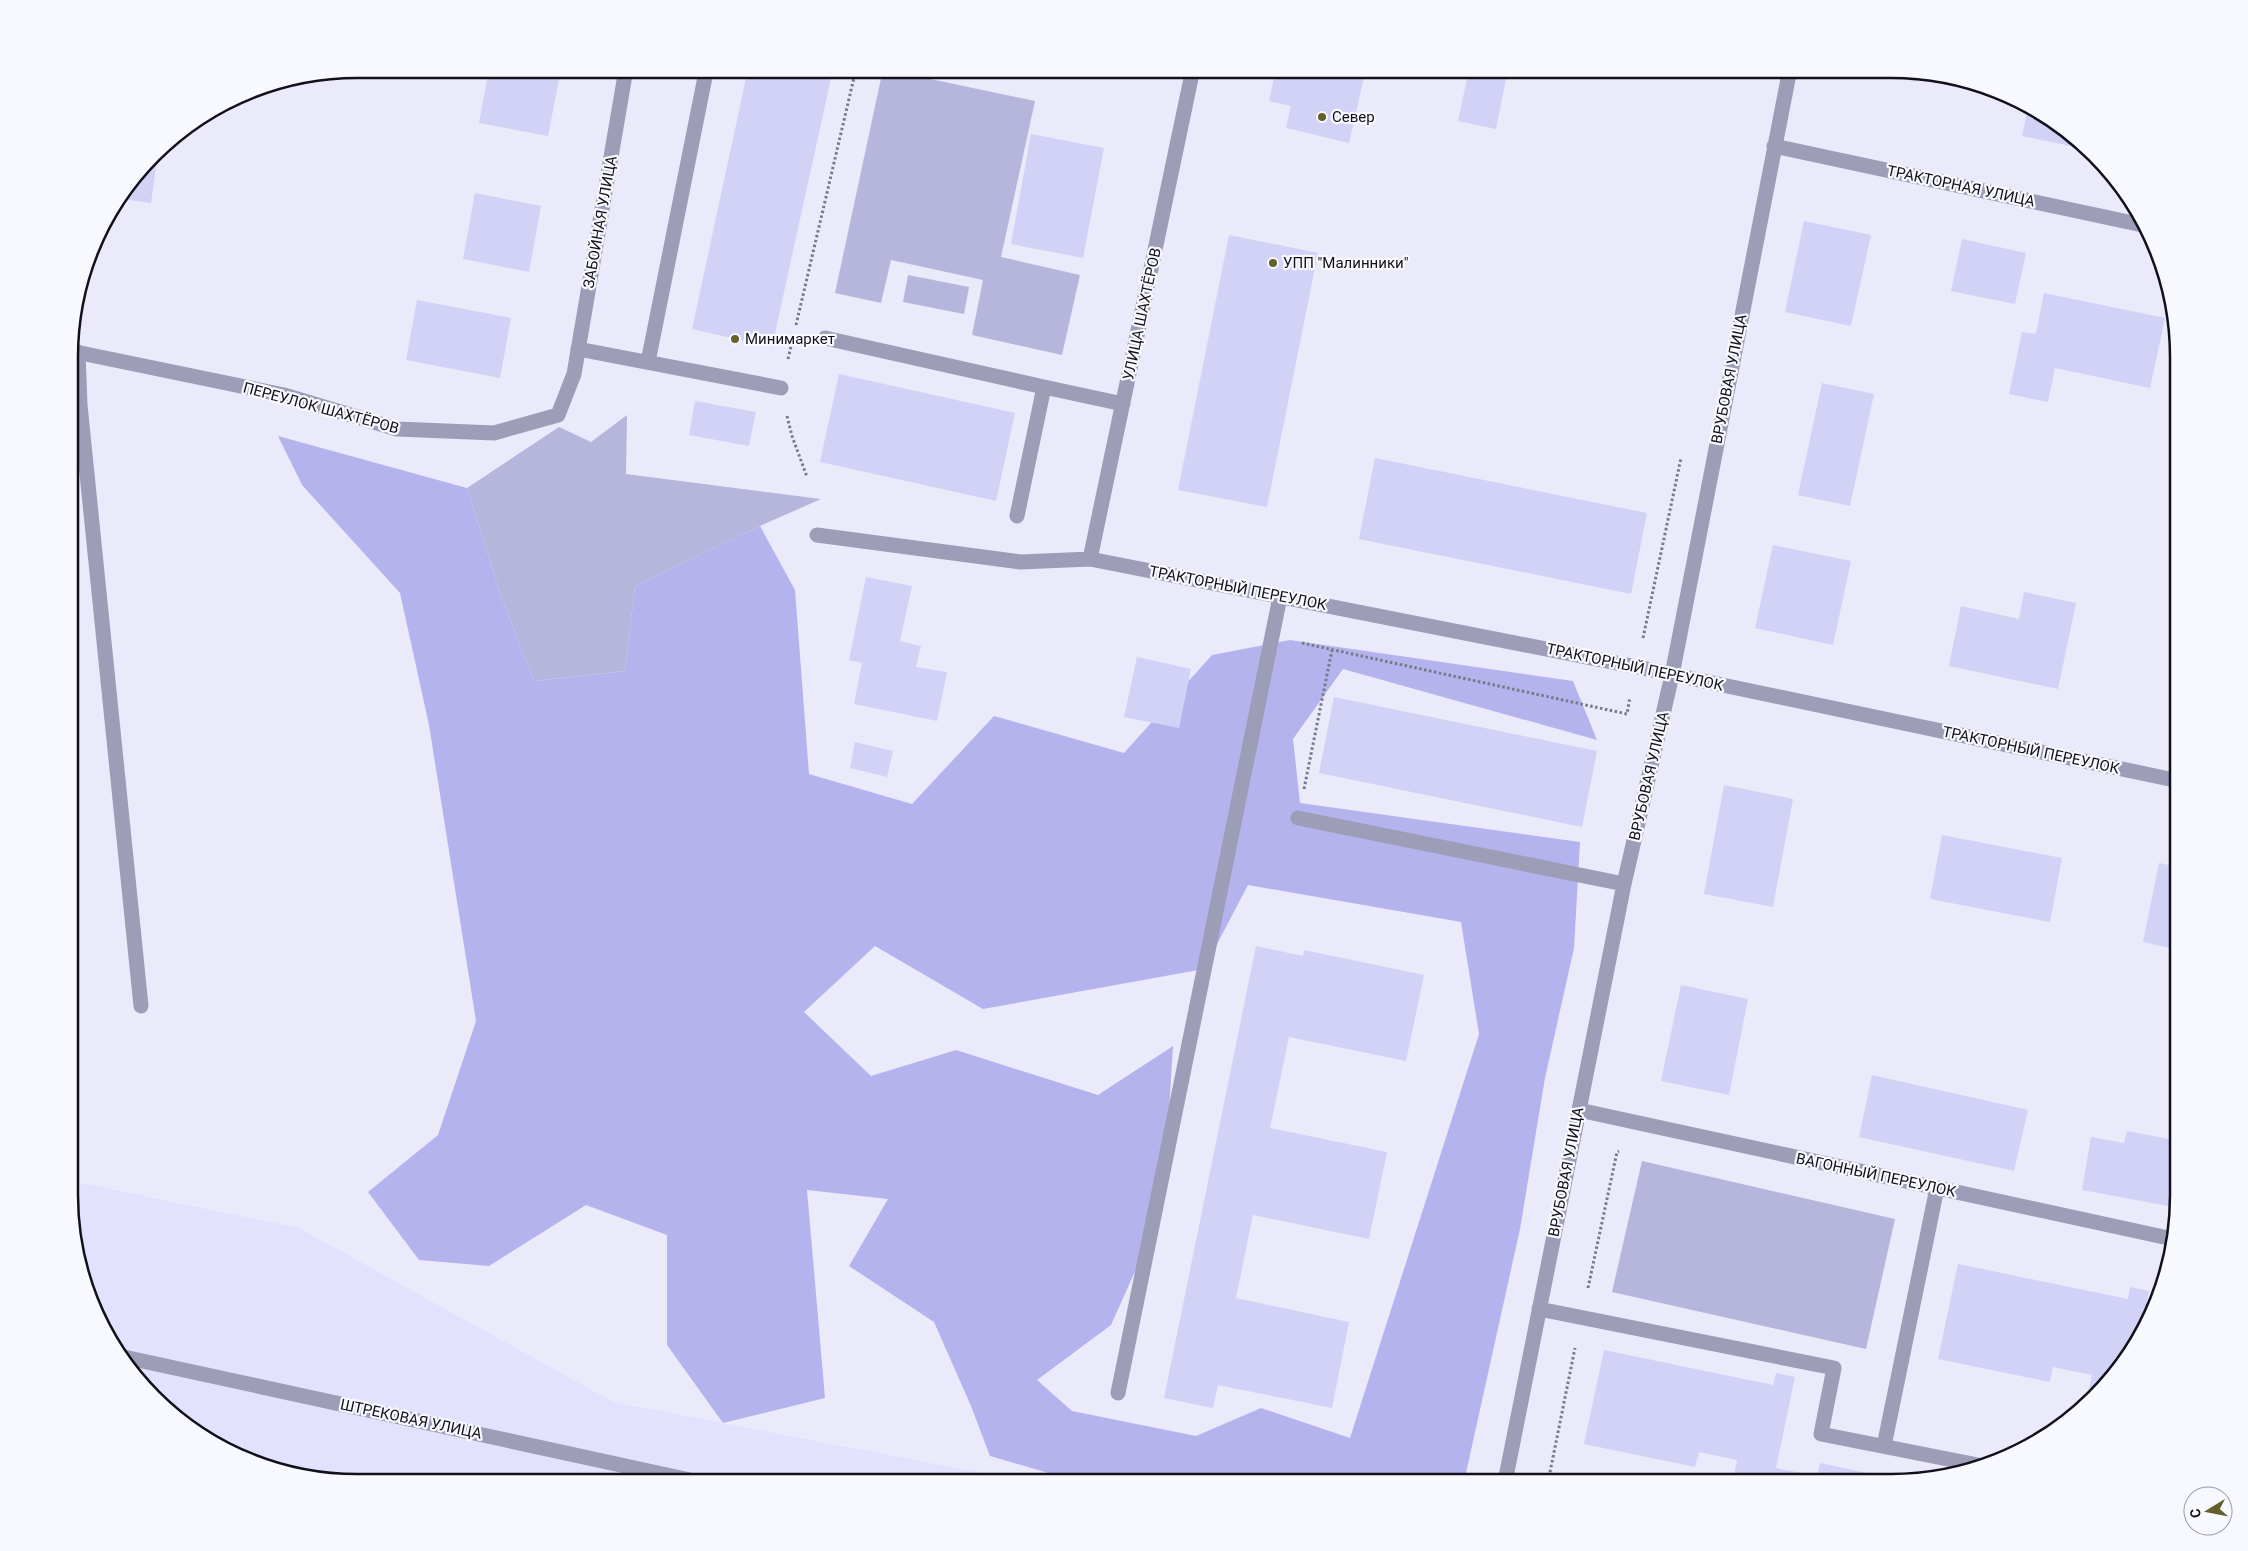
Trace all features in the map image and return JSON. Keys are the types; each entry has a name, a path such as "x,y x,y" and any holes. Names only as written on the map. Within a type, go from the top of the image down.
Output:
{"street":[{"name":"ЗАБОЙНАЯ УЛИЦА","path":"574,374 624,78"},
{"path":"648,362 705,78"},
{"name":"УЛИЦА ШАХТЁРОВ","path":"1090,559 1191,78"},
{"name":"ВРУБОВАЯ УЛИЦА","path":"1507,1474 1624,884 1672,675 1788,78"},
{"name":"ТРАКТОРНАЯ УЛИЦА","path":"1774,146 2137,224"},
{"path":"825,338 1123,404"},
{"path":"578,349 781,388"},
{"name":"ПЕРЕУЛОК ШАХТЁРОВ","path":"78,353 284,396 398,429 494,433 558,415 574,374"},
{"path":"78,384 141,1006"},
{"path":"1017,516 1044,387"},
{"name":"ТРАКТОРНЫЙ ПЕРЕУЛОК","path":"816,535 1021,562 1090,559 1637,667 2170,779"},
{"path":"1118,1393 1280,596"},
{"path":"1298,818 1624,884"},
{"name":"ВАГОННЫЙ ПЕРЕУЛОК","path":"1579,1110 2167,1239"},
{"path":"1884,1446 1937,1188"},
{"path":"1539,1309 1834,1368 1821,1434 1968,1463"},
{"name":"ШТРЕКОВАЯ УЛИЦА","path":"131,1359 662,1474"}],"path":[{"path":"807,478 792,436 781,388 854,78"},
{"path":"1272,637 1627,714 1681,455"},
{"path":"1298,818 1332,650"},
{"path":"1550,1474 1617,1152 1625,1150"}],"shaded area":[{"path":"881,78 926,78 1035,101 1001,257 1080,275 1062,355 972,335 983,280 891,260 881,303 835,293"},
{"path":"908,275 969,287 964,314 903,302"},
{"path":"627,415 626,474 821,499 635,586 625,671 534,681 501,596 467,488 559,427 591,442"},
{"path":"278,436 467,488 501,596 534,681 625,671 635,586 760,526 795,590 809,774 912,804 994,716 1124,753 1212,655 1290,640 1573,681 1597,740 1343,669 1293,739 1300,803 1580,842 1574,948 1545,1078 1520,1229 1466,1474 1052,1474 990,1456 971,1406 934,1322 849,1266 888,1199 807,1190 825,1398 723,1423 667,1345 667,1235 586,1205 489,1266 419,1260 368,1192 438,1135 476,1021 429,725 400,593 302,485","holes":["1248,885 1461,922 1479,1034 1350,1438 1261,1408 1196,1436 1072,1411 1037,1380 1111,1325 1163,1209 1173,1046 1098,1095 956,1050 871,1076 804,1012 875,946 983,1009 1204,969"]},
{"path":"1642,1161 1895,1219 1866,1349 1612,1292"},
{"path":"78,1182 299,1228 613,1402 987,1474 357,1474 302,1468 267,1459 233,1445 187,1416 159,1392 135,1364 106,1318 92,1284 80,1231"}],"building":[{"path":"487,78 559,78 548,136 479,123"},
{"path":"746,78 831,78 772,347 692,329"},
{"name":"Север","path":"1274,78 1364,78 1349,143 1286,128 1291,106 1269,101"},
{"path":"1467,78 1506,78 1496,129 1458,121"},
{"path":"1900,78 1918,79 1917,82"},
{"path":"2027,113 2061,135 2075,147 2022,136"},
{"path":"1031,134 1104,148 1083,258 1011,244"},
{"path":"157,162 151,203 127,200"},
{"path":"475,193 541,206 529,272 463,259"},
{"path":"1804,221 1871,235 1851,326 1785,312"},
{"path":"1229,235 1318,253 1267,507 1178,490"},
{"path":"1962,239 2026,253 2015,304 1951,291"},
{"path":"2044,293 2165,318 2150,388 2055,368 2048,402 2009,394 2022,332 2036,334"},
{"path":"417,300 511,318 500,378 406,360"},
{"path":"839,374 1015,413 996,501 820,462"},
{"path":"1822,383 1874,394 1850,506 1798,495"},
{"path":"695,401 756,412 749,446 689,435"},
{"path":"1375,458 1647,513 1631,594 1359,539"},
{"path":"1773,545 1851,561 1833,645 1755,628"},
{"path":"866,577 912,586 900,641 921,646 916,667 947,672 937,721 854,704 862,663 849,660"},
{"path":"2024,592 2076,603 2058,689 1949,666 1961,606 2019,619"},
{"path":"1137,657 1191,669 1179,728 1124,717"},
{"path":"1334,697 1597,751 1582,827 1319,773"},
{"path":"855,742 893,751 887,777 850,768"},
{"path":"1724,785 1793,799 1773,907 1704,894"},
{"path":"1942,835 2062,858 2050,922 1930,899"},
{"path":"2159,863 2170,865 2170,948 2143,942"},
{"path":"1256,946 1303,956 1304,950 1424,975 1406,1061 1289,1037 1270,1128 1387,1152 1369,1239 1253,1215 1236,1298 1349,1322 1332,1408 1218,1385 1213,1408 1164,1398"},
{"path":"1681,985 1748,999 1729,1095 1661,1081"},
{"path":"1872,1075 2028,1110 2014,1171 1859,1137"},
{"path":"2127,1131 2170,1139 2170,1206 2082,1190 2091,1137 2124,1143"},
{"path":"1958,1264 2128,1299 2130,1287 2149,1291 2145,1310 2133,1334 2113,1364 2088,1393 2092,1375 2053,1367 2050,1382 1938,1359"},
{"path":"1604,1350 1773,1385 1776,1373 1795,1377 1776,1468 1807,1474 1734,1474 1737,1460 1699,1452 1695,1467 1584,1444"},
{"path":"1820,1463 1871,1474 1817,1474"}],"place":[{"name":"Север","path":"1322,117"},
{"name":"УПП \"Малинники\"","path":"1273,263"},
{"name":"Минимаркет","path":"735,339"}]}
